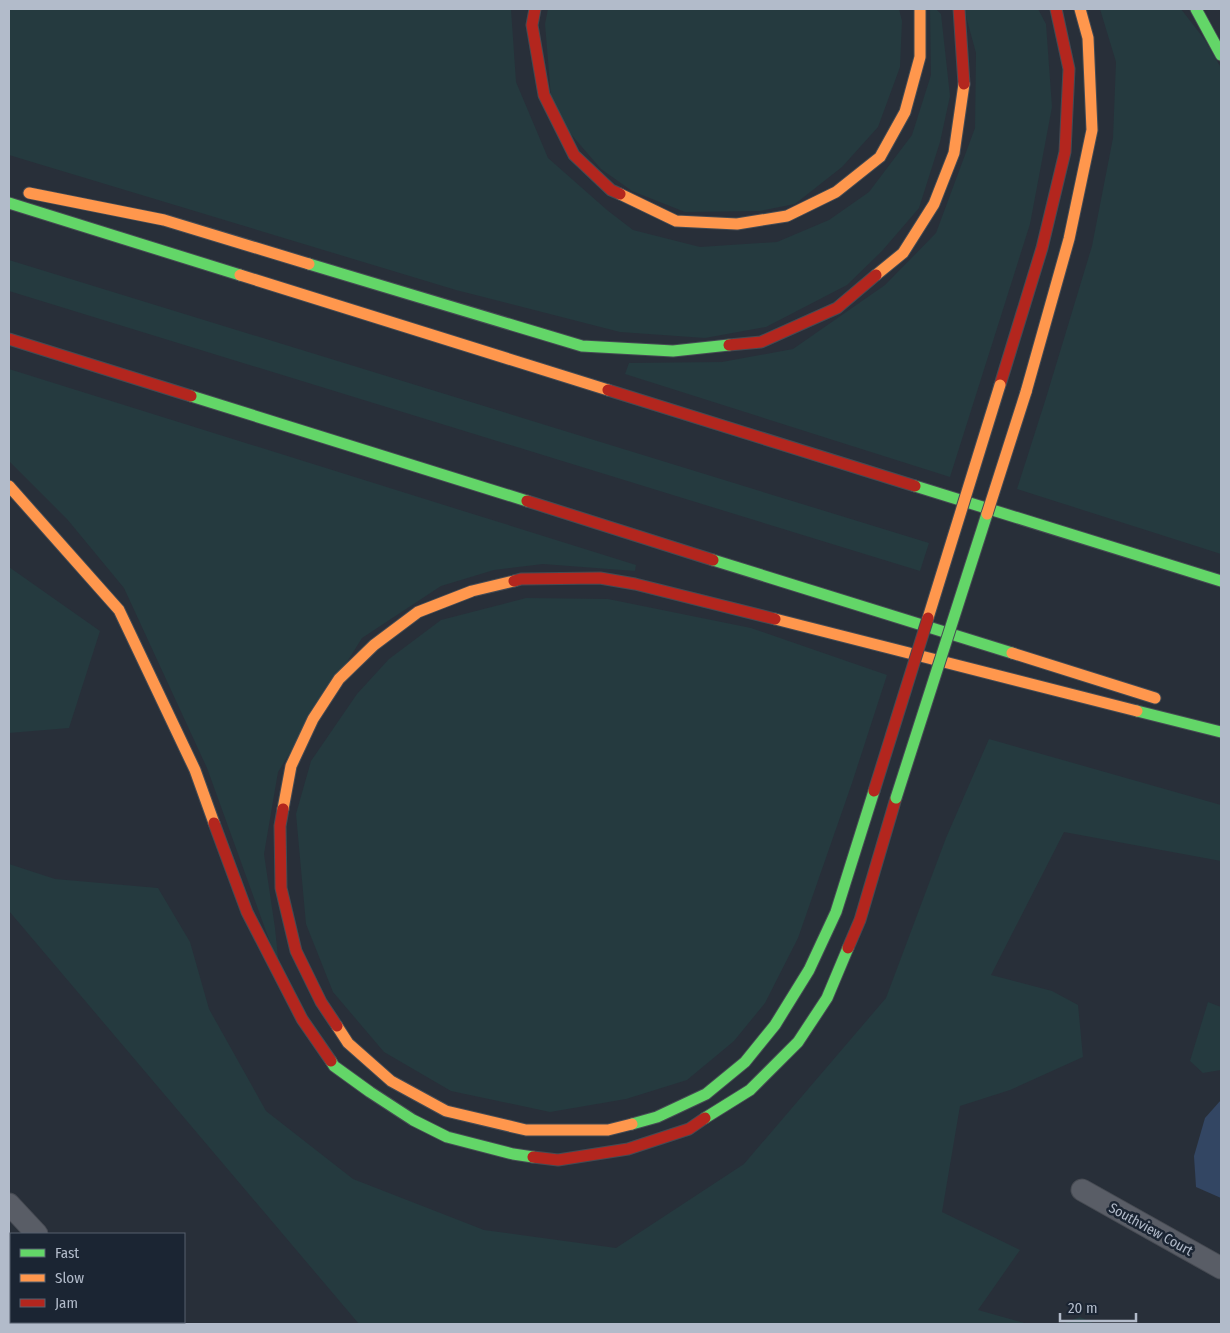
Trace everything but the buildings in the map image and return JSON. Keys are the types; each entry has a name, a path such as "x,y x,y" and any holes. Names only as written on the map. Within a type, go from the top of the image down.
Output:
{"highway":[{"path":"535,9 532,25 544,95 574,155 610,190 676,221 737,224 787,216 836,192 880,157 905,112 920,57 920,9"},
{"path":"18,191 164,220 582,346 673,351 762,342 837,308 903,253 934,204 954,153 964,87 958,9"},
{"path":"1056,9 1069,69 1065,152 1042,248 1000,385 874,790 836,912 809,970 775,1026 745,1062 706,1094 658,1117 608,1130 526,1130 446,1111 391,1081 348,1043 321,1002 296,951 281,888 280,826 291,766 312,719 339,679 374,645 418,612 472,591 521,579 600,578 635,584 1221,732"},
{"path":"9,486 119,610 195,770 247,912 302,1019 334,1066 413,1120 447,1137 513,1154 558,1160 628,1149 689,1129 750,1090 798,1042 827,998 860,920 896,798 1026,392 1069,239 1092,130 1088,38 1080,9"},
{"path":"1196,9 1221,55"},
{"path":"9,203 1221,581"},
{"path":"9,339 1164,701"}],"street":[{"name":"Southview Court","path":"1082,1190 1221,1268"},
{"path":"9,1204 36,1233"}],"green space":[{"path":"9,9 511,9 516,82 548,158 607,210 633,230 700,247 777,242 829,220 869,192 912,135 931,75 930,9 936,9 941,14 950,96 940,142 919,208 882,251 847,285 766,327 705,338 620,332 456,290 9,155"},
{"path":"548,9 899,9 902,21 900,67 878,127 842,167 795,204 760,211 685,212 632,191 601,169 569,132 551,97 545,24"},
{"path":"964,9 1038,9 1046,24 1052,107 1030,224 950,477 625,374 629,363 722,362 793,349 885,285 936,233 975,128 976,53"},
{"path":"1100,9 1181,9 1205,40 1221,68 1221,554 1017,489 1092,246 1113,138 1116,62"},
{"path":"9,260 929,543 920,571 9,291"},
{"path":"9,369 636,565 635,571 543,564 494,570 441,586 362,638 278,772 264,854 279,967 207,768 124,588 67,519 9,461"},
{"path":"9,567 100,631 69,728 9,733"},
{"path":"526,598 608,599 751,628 887,675 798,938 765,1003 734,1041 687,1080 626,1099 550,1112 451,1091 384,1052 333,992 306,924 296,814 311,761 357,694 389,659 441,620"},
{"path":"989,739 1221,805 1221,861 1064,832 991,975 1052,991 1078,1005 1083,1057 1010,1090 960,1106 942,1212 1020,1250 978,1310 1028,1324 359,1324 9,911 9,864 55,879 158,888 190,942 209,1009 266,1111 353,1179 484,1230 616,1248 744,1164 886,998 946,838"},
{"path":"1208,1002 1221,1007 1221,1070 1203,1073 1190,1061"},
{"path":"1080,1317 1095,1324 1062,1324"}],"water":[{"path":"1221,1100 1221,1198 1196,1187 1194,1156 1205,1118"}],"traffic: fast":[{"path":"1196,9 1221,55"},
{"path":"9,203 240,275"},
{"path":"309,264 582,346 673,351 729,345"},
{"path":"191,396 527,501"},
{"path":"915,486 1221,581"},
{"path":"896,798 987,514"},
{"path":"713,560 1012,653"},
{"path":"1137,711 1221,732"},
{"path":"632,1124 657,1117 706,1094 745,1062 775,1025 809,970 836,912 874,791"},
{"path":"705,1118 750,1090 798,1042 827,998 848,948"},
{"path":"331,1061 334,1066 370,1092 413,1120 447,1137 513,1154 533,1157"}],"traffic: slow":[{"path":"620,194 676,221 737,224 787,216 836,192 880,157 905,112 920,57 920,9"},
{"path":"1026,392 1069,239 1092,130 1088,38 1080,9"},
{"path":"876,275 903,253 934,204 954,153 964,84"},
{"path":"29,193 164,220 309,264"},
{"path":"240,275 608,390"},
{"path":"928,618 1000,385"},
{"path":"987,514 1026,392"},
{"path":"9,486 119,610 195,770 214,823"},
{"path":"283,809 291,766 313,719 339,679 374,645 418,612 472,591 514,581"},
{"path":"775,619 1137,711"},
{"path":"1012,653 1155,698"},
{"path":"337,1026 348,1043 391,1081 446,1111 526,1130 608,1130 632,1124"}],"traffic: jam":[{"path":"535,9 532,25 544,95 574,155 611,190 620,194"},
{"path":"959,9 964,84"},
{"path":"1000,385 1042,248 1065,152 1069,69 1056,9"},
{"path":"729,345 761,342 837,308 876,275"},
{"path":"9,339 191,396"},
{"path":"608,390 915,486"},
{"path":"527,501 713,560"},
{"path":"514,581 521,579 600,578 635,584 775,619"},
{"path":"874,791 928,618"},
{"path":"848,948 860,920 896,798"},
{"path":"283,809 280,826 281,888 296,951 321,1002 337,1026"},
{"path":"214,823 247,912 302,1019 331,1061"},
{"path":"533,1157 558,1160 628,1149 689,1129 705,1118"}]}
